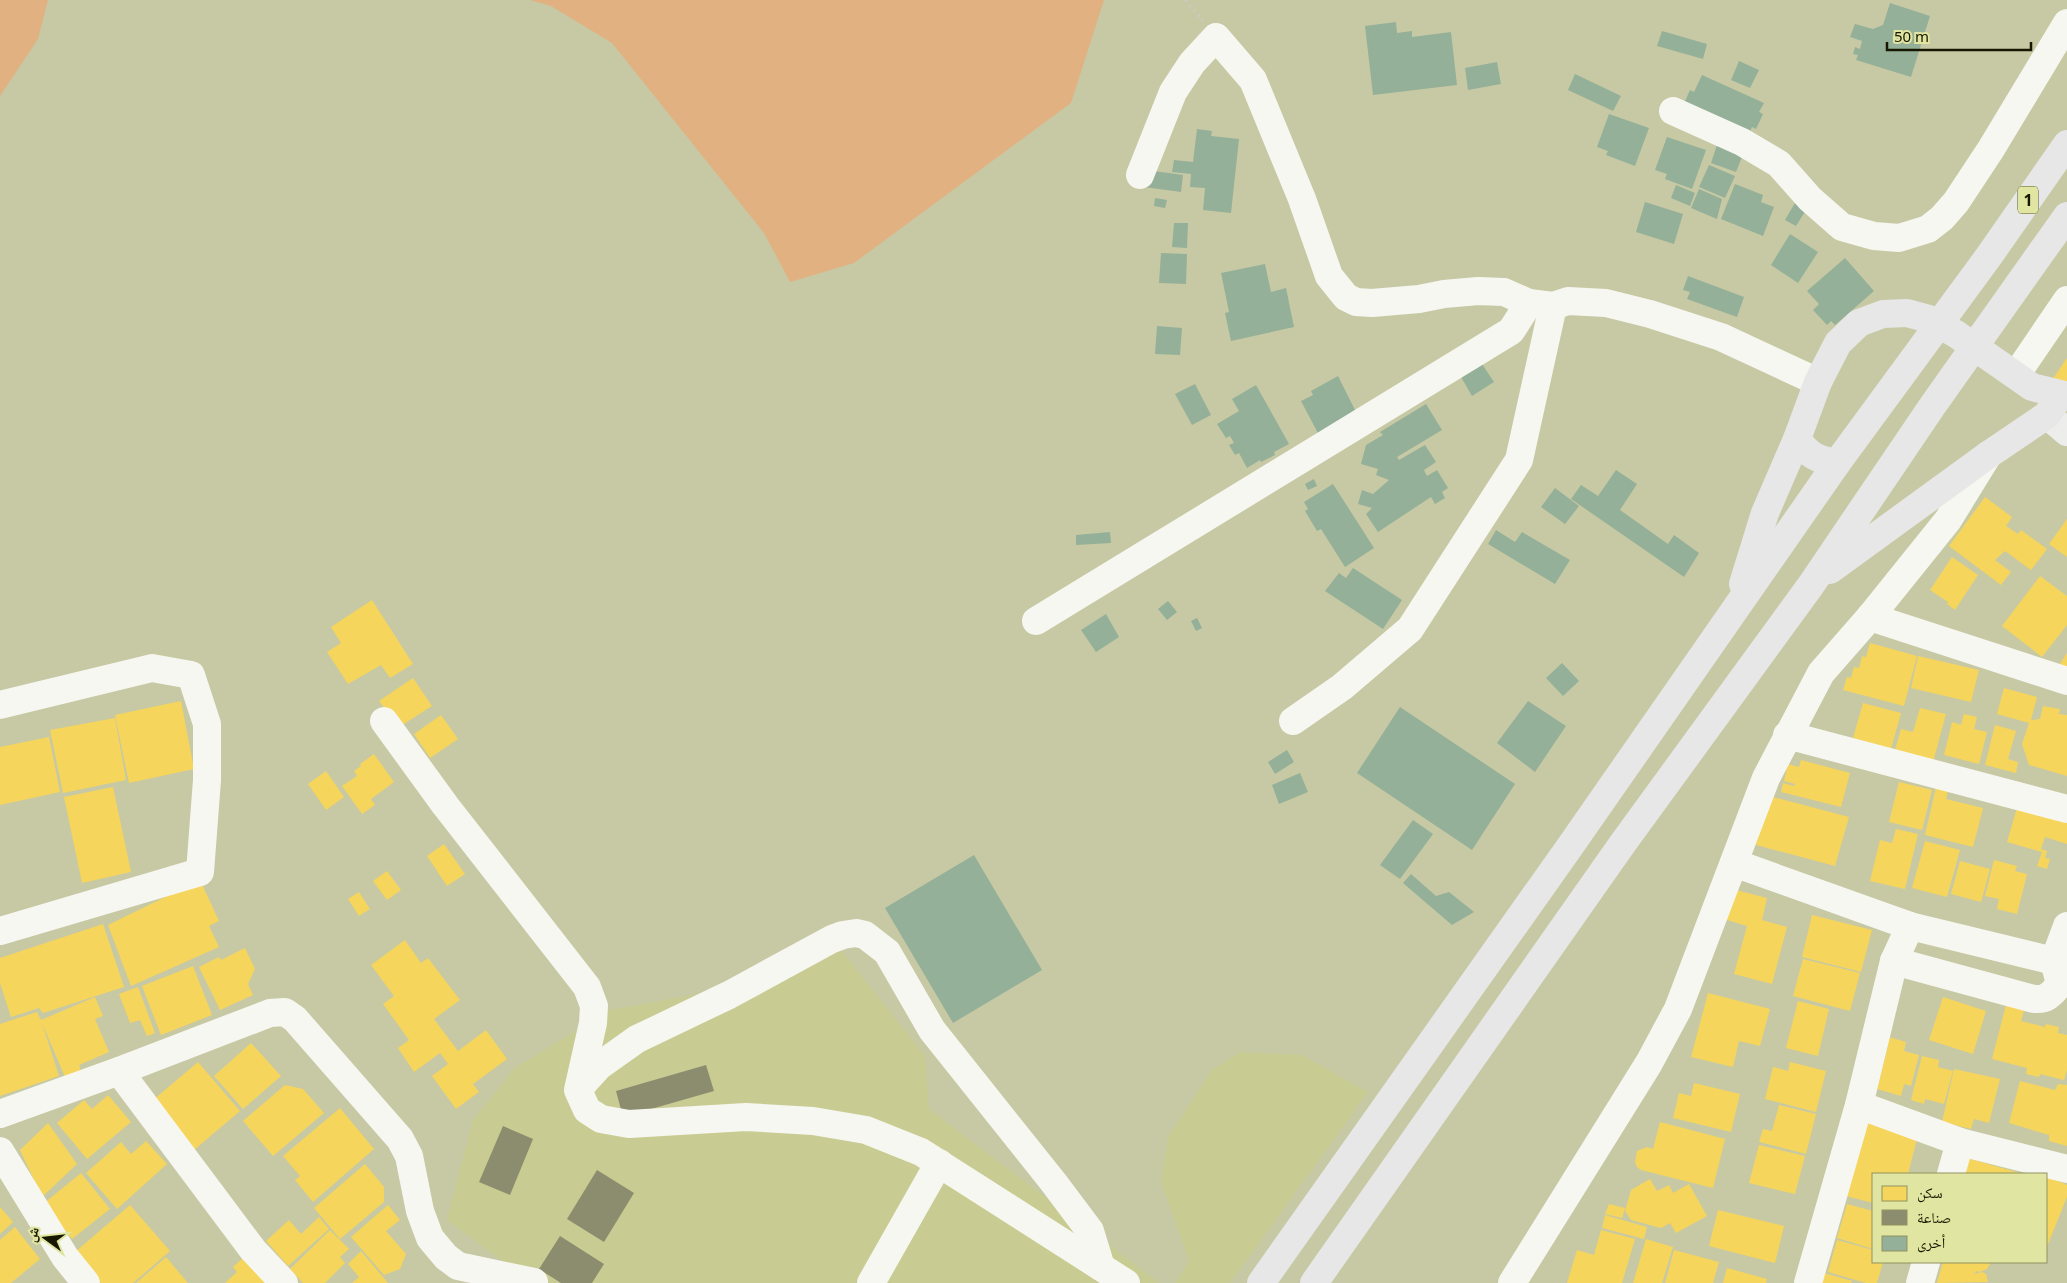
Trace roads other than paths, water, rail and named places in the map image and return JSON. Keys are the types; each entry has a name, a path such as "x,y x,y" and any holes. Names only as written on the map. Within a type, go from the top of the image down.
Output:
{"highway":[{"name":"1","path":"1837,463 1989,256 2067,144"},
{"name":"1","path":"1877,489 1933,405 2067,216"},
{"path":"1736,607 1765,513 1797,438 1818,382 1838,343 1859,323 1883,314 1907,313 1929,319 1956,334 2024,381 2061,410 1988,455 1811,585"},
{"path":"1261,1283 1571,845 1837,463 1814,457 1805,450 1797,438"},
{"path":"1877,489 1880,506 1887,514 1899,520"},
{"path":"1314,1283 1623,843 1811,585 1877,489"}],"street":[{"path":"1673,111 1742,142 1779,164 1810,199 1842,227 1874,236 1899,238 1928,229 1942,218 1956,202 1991,149 2067,23"},
{"path":"1140,175 1173,92 1192,63 1216,37 1253,80 1302,199 1330,276 1346,297 1356,302 1372,303 1478,291 1504,292 1541,305 1568,301 1606,303 1650,314 1721,337 1818,382"},
{"path":"2024,381 2067,300"},
{"path":"1036,621 1510,331 1541,305"},
{"path":"1293,721 1342,687 1410,629 1519,460 1541,305"},
{"path":"1512,1283 1649,1063 1678,1009 1766,778 1820,673 1870,617 1948,520 1988,455"},
{"path":"1870,617 2067,681"},
{"path":"0,705 152,668 191,675 207,724 207,780 200,872 0,931"},
{"path":"384,721 445,805 587,987 594,1006 594,1024 578,1090 587,1110 601,1119 629,1124 746,1117 813,1121 866,1130 921,1152 1126,1283"},
{"path":"1787,735 2067,809"},
{"path":"1734,863 1910,926 2054,961"},
{"path":"1808,1283 1859,1105 1894,961 1910,926"},
{"path":"1894,961 2036,1000 2048,998 2060,984 2054,961 2067,926"},
{"path":"578,1090 599,1066 637,1038 729,995 832,939 856,933 865,935 887,952 932,1030 1090,1231 1101,1267"},
{"path":"0,1114 270,1013 285,1012 295,1019 400,1139 409,1156 420,1211 430,1238 446,1257 450,1274 534,1282"},
{"path":"119,1071 253,1250 284,1283"},
{"path":"1859,1105 1960,1142 2067,1169"},
{"path":"1951,1173 1960,1142"},
{"path":"0,1151 65,1257 86,1283"},
{"path":"871,1283 938,1163"},
{"path":"1920,1283 1926,1263"}]}
